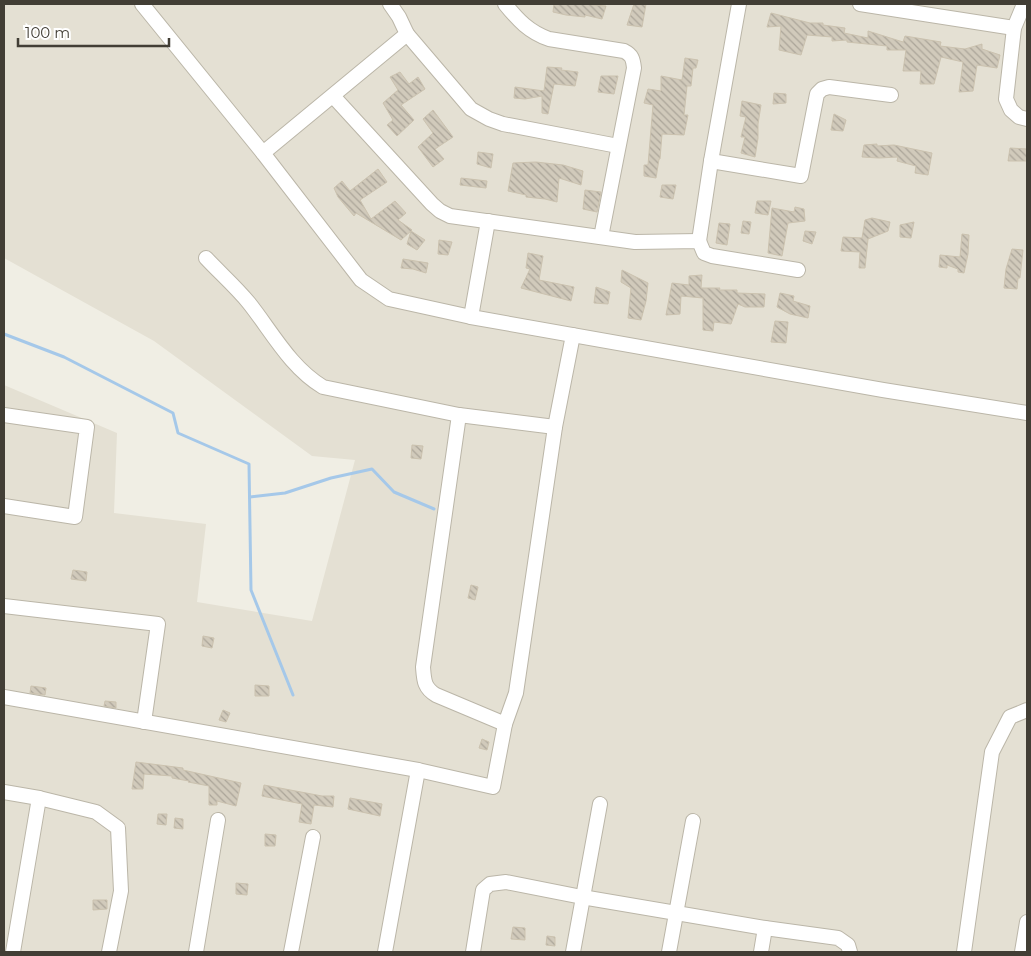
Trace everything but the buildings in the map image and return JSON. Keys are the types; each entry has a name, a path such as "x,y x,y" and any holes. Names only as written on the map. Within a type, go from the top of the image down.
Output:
{"street":[{"path":"142,4 263,153 360,280 389,299 471,317 883,390 1027,413"},
{"path":"390,4 407,34 471,109 503,124 618,146"},
{"path":"505,4 523,25 538,35 549,39 624,51 630,54 633,59 634,68 601,237"},
{"path":"739,4 699,241 704,252 712,256 798,270"},
{"path":"860,4 1014,28"},
{"path":"1024,4 1014,28 1006,99 1012,110 1019,117 1027,119"},
{"path":"263,153 407,34"},
{"path":"711,161 801,176 817,94 822,89 829,87 891,95"},
{"path":"333,96 440,211 450,216 635,242 699,241"},
{"path":"471,317 488,221"},
{"path":"206,258 248,302 283,350 310,379 323,387 459,415 555,427"},
{"path":"4,697 418,770 494,787 505,724 516,693 555,427 572,335"},
{"path":"4,415 87,427 76,517 4,506"},
{"path":"459,415 423,666 425,683 429,690 436,694 505,724"},
{"path":"4,606 158,624 144,722"},
{"path":"964,952 992,752 1010,717 1027,710"},
{"path":"385,952 418,770"},
{"path":"4,792 39,798 96,812 118,828 121,891 109,952"},
{"path":"13,952 39,798"},
{"path":"573,952 600,804"},
{"path":"196,952 218,820"},
{"path":"669,952 693,821"},
{"path":"292,952 313,837"},
{"path":"473,952 483,890 490,884 506,882 765,928 838,938 848,945 850,952"},
{"path":"1022,952 1027,922"},
{"path":"761,952 765,928"}],"shaded area":[{"path":"4,4 1027,4 1027,952 4,952 4,385 117,433 114,513 206,524 197,602 312,621 355,460 312,456 154,341 4,258"}],"waterway":[{"path":"4,334 64,357 173,413 178,433 249,464 251,590 293,695"},
{"path":"250,497 285,493 331,478 372,469 394,492 434,509"}]}
